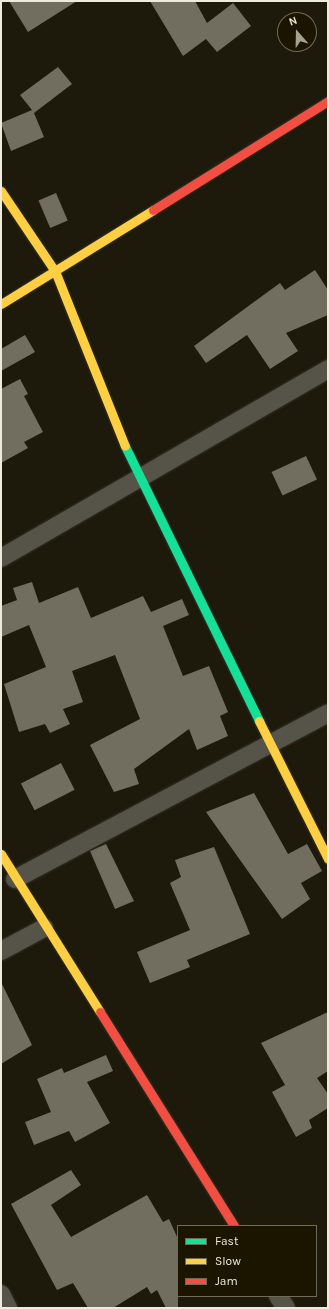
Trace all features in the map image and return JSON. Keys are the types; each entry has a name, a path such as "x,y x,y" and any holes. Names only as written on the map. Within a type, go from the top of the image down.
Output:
{"street":[{"path":"1,304 328,101"},
{"path":"1,191 55,271 139,481 272,742 328,859"},
{"path":"1,558 139,481 328,369"},
{"path":"15,879 328,713"},
{"path":"1,854 44,928 233,1225"},
{"path":"1,952 44,928"},
{"path":"1,1294 8,1308"},
{"path":"279,1297 286,1308"}],"building":[{"path":"9,1 77,1 28,32"},
{"path":"150,1 195,1 207,23 233,3 251,26 217,52 206,39 183,56"},
{"path":"58,67 72,84 34,113 44,137 11,151 1,123 32,110 20,95"},
{"path":"56,193 68,221 50,228 39,200"},
{"path":"315,270 328,290 328,315 286,333 298,351 270,369 247,335 206,363 194,346 280,283 285,290"},
{"path":"25,335 35,352 1,371 1,349"},
{"path":"20,379 28,394 24,396 43,432 24,442 28,448 1,463 1,389"},
{"path":"306,456 317,480 283,496 272,472"},
{"path":"32,582 39,603 78,587 91,618 143,596 151,612 182,599 189,615 163,626 183,676 209,666 228,712 220,716 228,736 197,750 189,729 134,769 139,784 114,792 90,745 140,719 115,655 72,671 83,702 63,709 70,724 50,733 45,724 19,732 4,684 46,667 29,625 1,637 1,606 17,600 13,588"},
{"path":"61,763 75,790 35,810 21,783"},
{"path":"254,793 288,854 307,844 322,871 301,883 310,899 282,919 206,812"},
{"path":"106,844 134,901 115,909 90,851"},
{"path":"214,847 250,934 187,960 190,967 150,983 137,952 190,930 170,883 181,877 175,860"},
{"path":"1,982 32,1045 1,1064"},
{"path":"328,1012 328,1071 317,1078 328,1094 328,1108 309,1120 312,1128 296,1137 272,1092 285,1085 261,1043"},
{"path":"106,1055 113,1071 87,1082 110,1123 75,1142 69,1131 34,1145 25,1122 51,1112 37,1079 62,1068 64,1073"},
{"path":"71,1170 81,1185 51,1205 71,1237 147,1195 163,1222 169,1219 177,1237 178,1308 166,1308 157,1290 151,1294 147,1287 113,1308 88,1308 73,1283 57,1290 11,1204"}],"traffic: fast":[{"path":"125,446 259,721"}],"traffic: slow":[{"path":"1,191 55,271 125,446"},
{"path":"1,304 153,210"},
{"path":"259,721 328,859"},
{"path":"1,854 100,1012"}],"traffic: jam":[{"path":"153,210 328,101"},
{"path":"100,1012 233,1225"}]}
